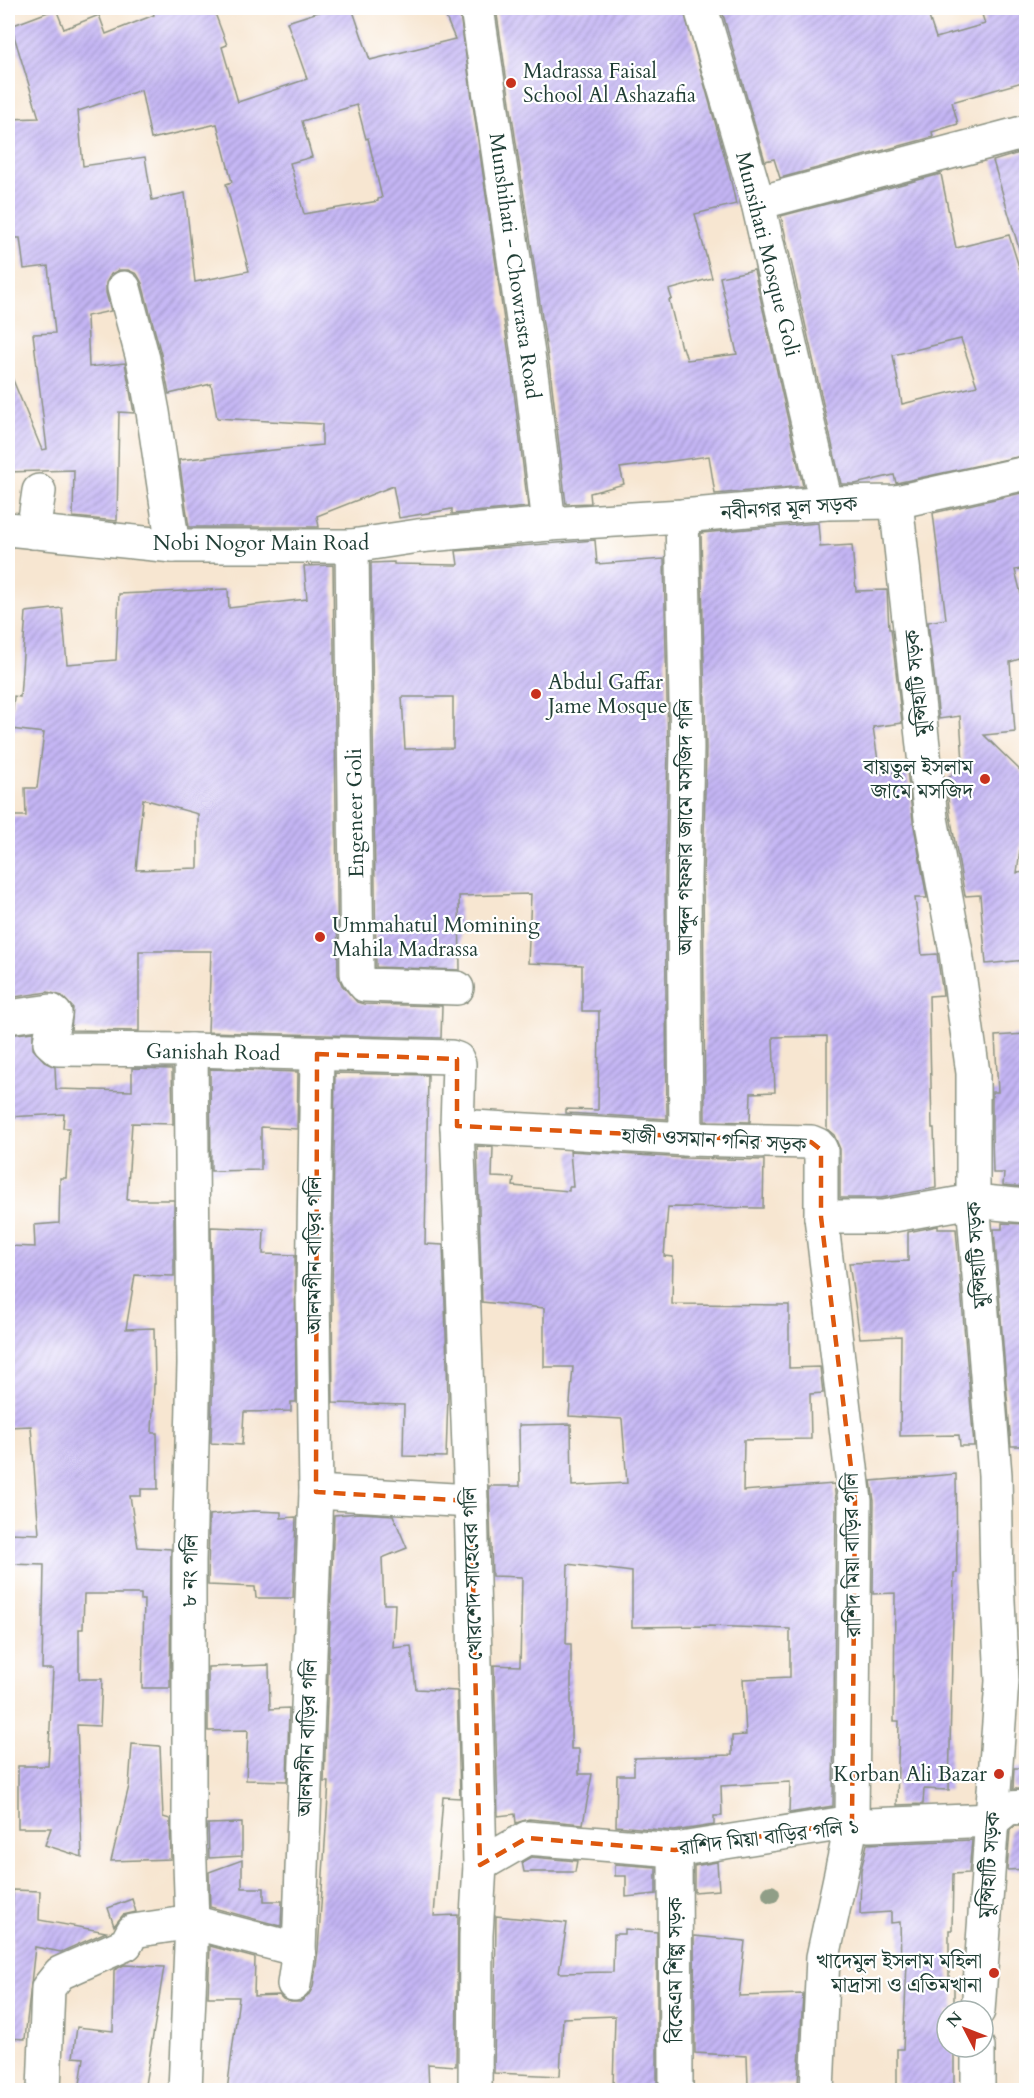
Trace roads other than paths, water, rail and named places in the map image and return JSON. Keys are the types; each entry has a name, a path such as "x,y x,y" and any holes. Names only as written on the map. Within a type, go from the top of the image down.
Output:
{"street":[{"name":"Munshihati - Chowrasta Road","path":"477,8 532,381 549,524"},
{"name":"Munsihati Mosque Goli","path":"701,8 758,202 826,503"},
{"path":"758,202 1026,132"},
{"path":"124,288 143,359 173,546"},
{"name":"নবীনগর মূল সড়ক","path":"549,524 682,516 826,503 896,502 1026,472"},
{"path":"20,531 39,490"},
{"name":"মুন্সিহাটি সড়ক","path":"896,502 931,818 956,952 973,1073 972,1201 995,1475 1002,1681 979,1999"},
{"name":"আব্দুল গফফার জামে মসজিদ গলি","path":"682,516 687,748 684,879 686,1139"},
{"name":"Nobi Nogor Main Road","path":"20,531 173,546 352,546 549,524"},
{"name":"Engeneer Goli","path":"352,546 357,974 365,986 456,988"},
{"name":"Ganishah Road","path":"8,1017 51,1011 55,1014 50,1042 58,1049 191,1050 452,1057 457,1059"},
{"name":"৮ নং গলি","path":"185,2091 192,1922 189,1835 189,1561 194,1364 191,1050"},
{"name":"আলমগীন বাড়ির গলি","path":"294,1984 299,1950 316,1492 313,1293 317,1054"},
{"name":"খোরশেদ সাহেবের গলি","path":"457,1059 459,1064 457,1126 471,1501 480,1865 476,1935 475,2091"},
{"name":"হাজী ওসমান গনির সড়ক","path":"457,1126 686,1139 811,1142 818,1145 821,1150 821,1217"},
{"path":"821,1217 883,1217 972,1201 1026,1206"},
{"name":"রাশিদ মিয়া বাড়ির গলি","path":"817,2091 823,1957 852,1822 855,1501 821,1217"},
{"path":"316,1492 471,1501"},
{"path":"993,1820 1008,1808 1026,1807"},
{"name":"রাশিদ মিয়া বাড়ির গলি ১","path":"480,1865 527,1838 675,1850 852,1822 869,1825 993,1820"},
{"name":"বিকেএম শিল্প সড়ক","path":"675,1850 676,2091"},
{"path":"44,2091 48,1988 60,1973 126,1944 133,1931 192,1922 299,1950"},
{"path":"978,2059 978,2091"}],"place":[{"name":"Madrassa Faisal School Al Ashazafia","path":"511,83"},
{"name":"Abdul Gaffar Jame Mosque","path":"536,694"},
{"name":"বায়তুল ইসলাম জামে মসজিদ","path":"985,779"},
{"name":"Ummahatul Momining Mahila Madrassa","path":"320,937"},
{"name":"Korban Ali Bazar","path":"999,1774"},
{"name":"খাদেমুল ইসলাম মহিলা মাদ্রাসা ও এতিমখানা","path":"994,1973"}]}
